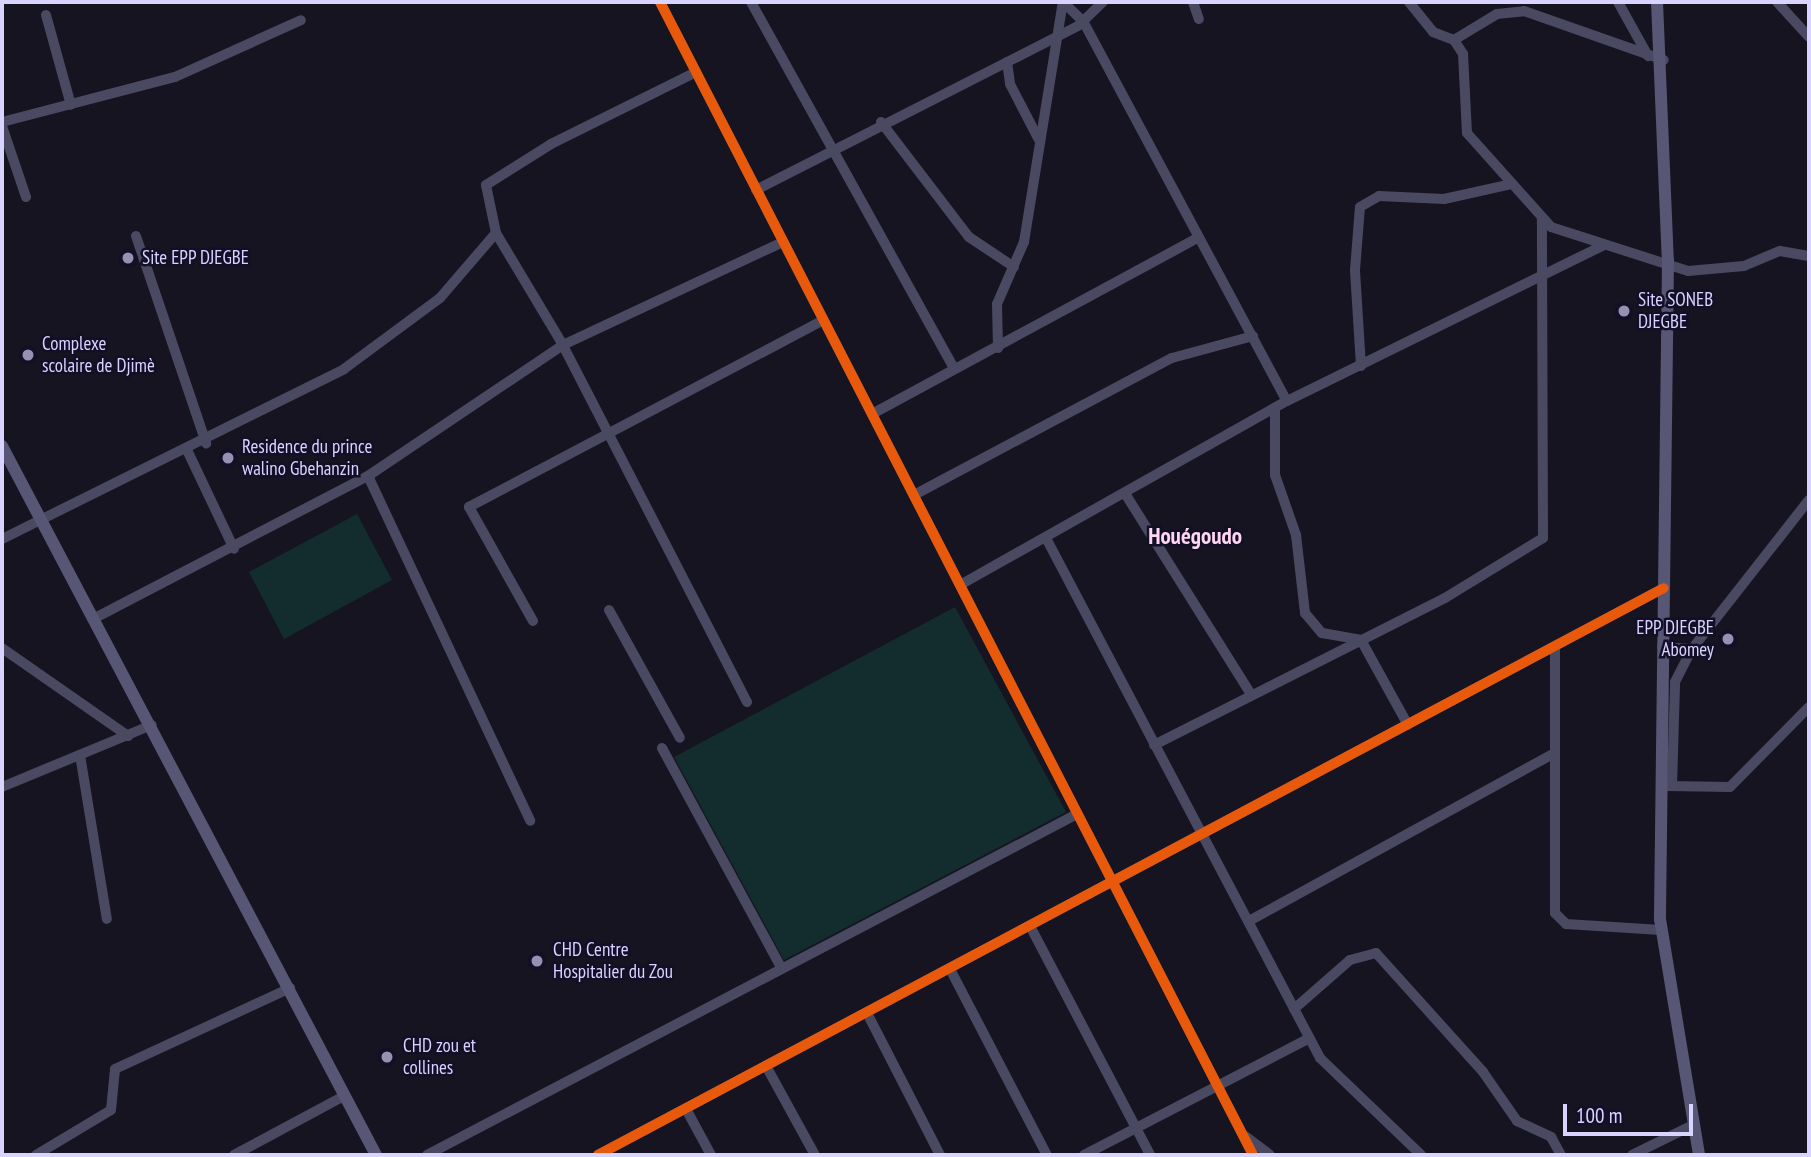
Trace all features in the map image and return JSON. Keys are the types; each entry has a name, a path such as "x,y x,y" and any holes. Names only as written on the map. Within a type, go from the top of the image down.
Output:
{"street":[{"path":"660,2 1253,1155"},
{"path":"751,2 954,368"},
{"path":"1063,2 1083,21 1196,239 1253,335 1287,401"},
{"path":"998,348 998,304 1014,267 1060,31 1063,2"},
{"path":"756,190 832,147 1007,62 1060,31 1083,21 1103,2"},
{"path":"1193,2 1199,19"},
{"path":"1409,2 1433,32 1454,40 1466,64 1467,133 1542,218 1565,235 1668,260 1688,271 1744,265 1780,251 1809,256"},
{"path":"1618,2 1648,56"},
{"path":"1657,2 1665,60 1668,260 1662,647 1666,786"},
{"path":"1777,2 1809,37"},
{"path":"1454,40 1497,14 1524,11 1665,60"},
{"path":"46,15 71,105"},
{"path":"26,197 2,124 175,77 301,20"},
{"path":"1007,62 1010,84 1039,141"},
{"path":"696,72 488,182 485,195 496,233 563,345 747,702"},
{"path":"881,122 969,237 1014,267"},
{"path":"1361,366 1355,270 1360,207 1379,196 1444,199 1512,184"},
{"path":"1154,745 1524,554 1547,530 1542,218"},
{"path":"2,539 188,452 344,369 440,298 496,233"},
{"path":"136,236 206,443"},
{"path":"872,414 1196,239"},
{"path":"93,619 234,549 368,476 563,345 783,242"},
{"path":"960,585 1126,495 1287,401 1604,245"},
{"path":"533,621 469,508 823,320"},
{"path":"914,495 1172,358 1253,335"},
{"path":"1275,408 1275,475 1296,535 1305,613 1322,633 1361,640"},
{"path":"2,446 152,725 376,1155"},
{"path":"188,452 234,549"},
{"path":"368,476 530,821"},
{"path":"1126,495 1251,694"},
{"path":"1699,1155 1661,930 1672,696 1692,649 1809,500"},
{"path":"1046,538 1249,921 1308,1039 1336,1078 1422,1155"},
{"path":"604,1154 1664,588"},
{"path":"609,610 680,738"},
{"path":"1361,640 1408,725"},
{"path":"1555,647 1553,754 1559,920 1661,930"},
{"path":"1662,647 1692,649"},
{"path":"2,648 128,736"},
{"path":"1666,786 1730,787 1809,707"},
{"path":"2,787 152,725"},
{"path":"662,748 782,969"},
{"path":"1249,921 1553,754"},
{"path":"80,755 107,919"},
{"path":"427,1155 1077,814"},
{"path":"1030,926 1150,1155"},
{"path":"1294,1009 1350,960 1376,953 1474,1062 1517,1121 1551,1138 1561,1155"},
{"path":"950,969 1047,1155"},
{"path":"36,1155 111,1110 115,1069 290,988"},
{"path":"866,1013 940,1155"},
{"path":"1084,1155 1215,1082 1308,1039"},
{"path":"766,1066 815,1155"},
{"path":"233,1155 344,1096"},
{"path":"686,1109 711,1155"},
{"path":"1632,1155 1693,1125"},
{"path":"1241,1133 1270,1155"}],"green space":[{"path":"357,514 392,580 284,639 249,572"},
{"path":"955,607 1066,812 784,960 674,757"}],"cycle path":[{"path":"660,2 1253,1155"},
{"path":"598,1155 1664,588"}],"place":[{"name":"Site EPP DJEGBE","path":"128,258"},
{"name":"Site SONEB DJEGBE","path":"1624,311"},
{"name":"Complexe scolaire de Djimè","path":"28,355"},
{"name":"Residence du prince walino Gbehanzin","path":"228,458"},
{"name":"EPP DJEGBE Abomey","path":"1728,639"},
{"name":"CHD Centre Hospitalier du Zou","path":"537,961"},
{"name":"CHD zou et collines","path":"387,1057"}],"district":[{"name":"Houégoudo","path":"1195,536"}]}
